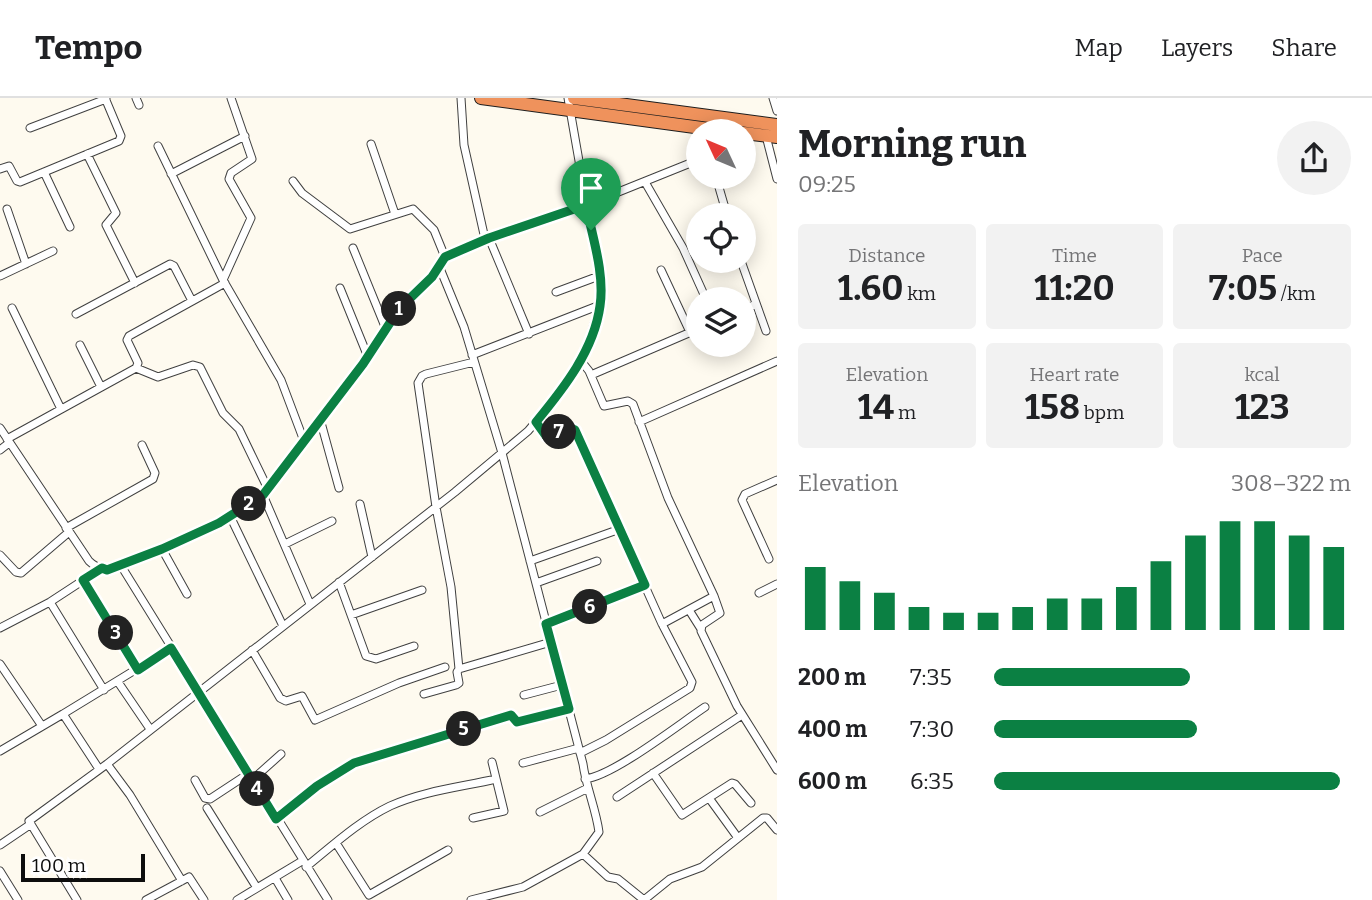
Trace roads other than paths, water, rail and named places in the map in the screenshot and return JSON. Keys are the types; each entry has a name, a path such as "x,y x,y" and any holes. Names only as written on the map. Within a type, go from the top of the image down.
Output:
{"highway":[{"path":"481,98 569,105 669,118 777,125"},
{"path":"574,98 686,123"}],"street":[{"path":"0,450 8,441 61,409 136,368 138,363 127,338 224,282 251,218 229,176 252,159 231,98"},
{"path":"461,98 464,145 487,238 529,334"},
{"path":"773,98 777,111"},
{"path":"0,169 9,166 20,182 121,139 105,99 30,128"},
{"path":"77,900 29,821 107,764 502,453 536,422 581,360 600,305 599,276 569,105"},
{"path":"171,174 246,136"},
{"path":"771,137 777,179"},
{"path":"371,145 395,214"},
{"path":"158,146 224,282 281,380 304,441"},
{"path":"87,155 116,213 106,225 135,283"},
{"path":"0,428 94,566 107,570 162,549 230,516 266,492 368,357 399,309 432,277 445,257 487,238 586,205 686,165"},
{"path":"44,173 70,227"},
{"path":"293,181 302,193 350,229 410,209 416,210 434,230 445,257"},
{"path":"645,182 683,248 701,287"},
{"path":"7,209 26,264"},
{"path":"353,248 386,328"},
{"path":"0,276 53,251"},
{"path":"76,314 173,265 192,301"},
{"path":"439,265 464,327 502,453 585,779 596,811 599,832 583,853 523,887 471,900"},
{"path":"661,270 686,316"},
{"path":"556,292 599,276"},
{"path":"340,288 368,357"},
{"path":"756,304 766,331"},
{"path":"424,694 456,685 459,669 451,587 418,383 426,374 473,358 553,322 600,305"},
{"path":"12,308 61,409"},
{"path":"591,375 686,334"},
{"path":"80,345 101,387"},
{"path":"581,360 591,375 604,406 628,401 633,404 668,498 720,613 702,625 701,629"},
{"path":"639,422 777,361"},
{"path":"136,368 158,377 197,365 223,413 239,429 310,604"},
{"path":"320,419 340,488"},
{"path":"523,763 579,751 606,740 690,688 691,678 662,624 575,430 570,428 546,436 536,422"},
{"path":"0,555 16,572 21,573 67,530 153,479 155,473 142,445"},
{"path":"769,559 742,500 745,494 777,480"},
{"path":"360,504 372,556"},
{"path":"230,516 283,626"},
{"path":"285,544 332,521"},
{"path":"530,561 620,529"},
{"path":"162,549 187,593"},
{"path":"536,583 597,561"},
{"path":"120,564 328,900"},
{"path":"0,628 50,602 102,568"},
{"path":"83,580 138,670"},
{"path":"340,582 366,656 376,659 414,646"},
{"path":"759,593 777,584"},
{"path":"546,624 645,585"},
{"path":"351,615 422,590"},
{"path":"662,624 714,596"},
{"path":"50,602 104,690"},
{"path":"689,610 701,629 742,715 777,769"},
{"path":"459,669 551,642"},
{"path":"0,751 171,648"},
{"path":"252,650 280,698 286,701 302,696 315,720 399,683 445,667"},
{"path":"0,664 42,726"},
{"path":"118,682 150,729"},
{"path":"524,695 562,685"},
{"path":"585,779 597,777 623,762 705,707"},
{"path":"276,819 334,774 363,759 511,715 517,722 569,709"},
{"path":"63,714 99,769"},
{"path":"617,797 742,715"},
{"path":"195,780 205,798 210,799 250,777 281,754"},
{"path":"473,818 503,811 492,762"},
{"path":"107,764 130,795 182,881"},
{"path":"653,773 680,814 684,815 734,783 751,803"},
{"path":"237,900 304,864 363,822 401,802 496,779"},
{"path":"540,812 588,788"},
{"path":"709,798 738,838"},
{"path":"207,808 257,888"},
{"path":"583,853 608,877 618,879 644,900 670,879 702,867 763,818 767,818 777,830"},
{"path":"0,845 31,824"},
{"path":"336,843 369,895 448,850"},
{"path":"0,870 18,900"},
{"path":"146,900 188,877 192,878 204,900"},
{"path":"275,878 288,900"}]}
